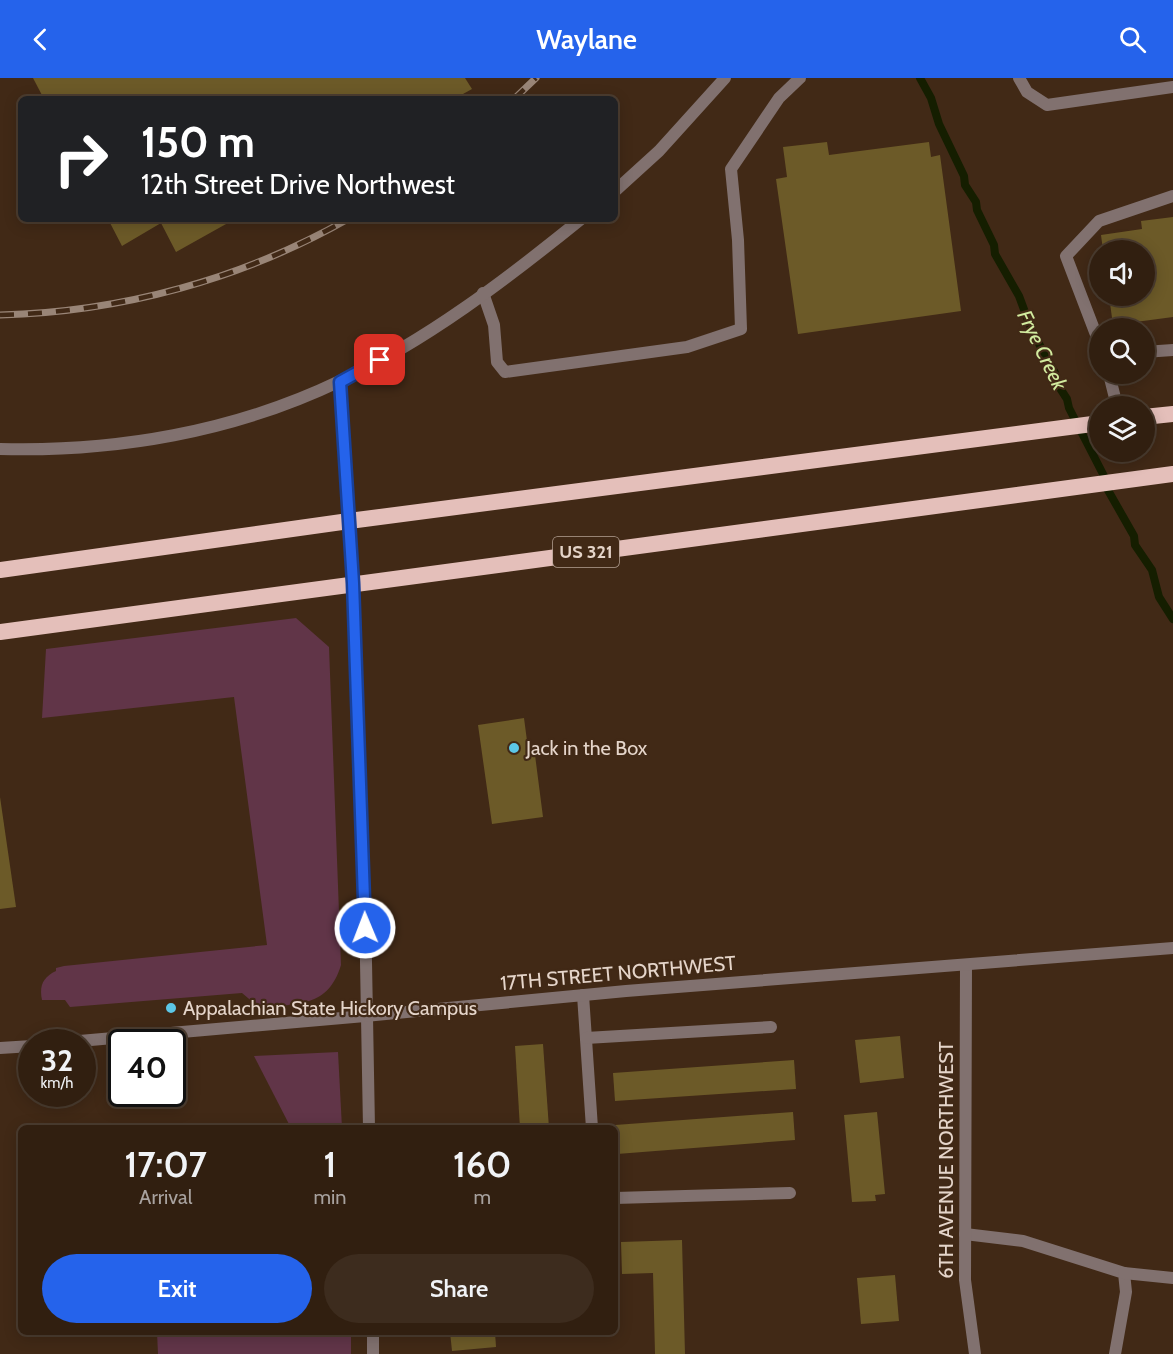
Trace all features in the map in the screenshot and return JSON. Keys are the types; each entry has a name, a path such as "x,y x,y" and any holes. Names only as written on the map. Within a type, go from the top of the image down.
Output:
{"highway":[{"path":"1155,416 1173,414"},
{"path":"0,570 349,521 1089,424"},
{"name":"US 321","path":"0,632 1173,474"}],"street":[{"path":"618,188 659,151 725,78"},
{"path":"483,293 494,325 497,362 506,372 687,347 741,329 738,240 731,169 779,98 800,78"},
{"path":"1019,78 1027,92 1047,105 1173,87"},
{"path":"1090,318 1066,256 1099,221 1173,196"},
{"path":"0,449 93,448 141,442 219,424 280,405 340,382 400,349 483,293 577,222"},
{"path":"1155,351 1173,350"},
{"path":"340,382 353,583 365,906 365,1016 369,1125"},
{"name":"17TH STREET NORTHWEST","path":"96,1040 583,995 1173,948"},
{"name":"6TH AVENUE NORTHWEST","path":"966,964 965,1280 975,1354"},
{"path":"583,995 592,1125"},
{"path":"586,1038 771,1027"},
{"path":"0,1048 18,1047"},
{"path":"618,1198 790,1193"},
{"path":"965,1234 1023,1241 1124,1273 1173,1278"},
{"path":"1115,1354 1126,1292 1124,1273"},
{"path":"373,1335 373,1354"}],"shaded area":[{"path":"296,618 329,647 341,965 335,979 328,989 310,1001 260,1008 242,993 70,1007 65,1000 42,1000 41,990 45,979 56,971 56,968 64,966 267,945 234,697 42,718 46,649"},
{"path":"338,1052 342,1125 289,1125 254,1056"},
{"path":"157,1335 351,1335 351,1354 158,1354"}],"building":[{"path":"33,78 465,78 472,89 459,96 42,96"},
{"path":"827,142 829,155 929,142 931,157 940,155 961,311 798,334 776,179 787,177 783,147"},
{"path":"1173,217 1173,317 1155,319 1112,318 1110,306 1155,306 1155,240 1102,240 1101,235 1142,229 1141,221"},
{"path":"110,222 230,222 176,252 161,223 122,246"},
{"path":"524,718 529,756 535,755 543,817 492,824 478,725"},
{"path":"0,797 16,907 0,909"},
{"path":"900,1036 904,1078 860,1083 855,1040"},
{"path":"543,1044 549,1125 520,1125 515,1046"},
{"path":"794,1060 796,1089 615,1101 613,1073"},
{"path":"793,1112 795,1140 618,1154 618,1125 615,1125"},
{"path":"877,1112 885,1194 875,1195 876,1201 852,1202 844,1115"},
{"path":"682,1240 685,1354 655,1354 653,1273 622,1274 621,1242"},
{"path":"895,1275 899,1321 861,1324 857,1278"},
{"path":"450,1335 495,1335 496,1347 452,1351"}],"waterway":[{"name":"Frye Creek","path":"920,78 931,98 939,124 964,176 965,185 976,202 977,210 994,245 995,254 1019,296 1032,331 1055,373 1056,382 1067,399 1069,408 1104,476 1105,485 1134,536 1135,545 1152,570 1159,597 1173,619"}],"railway":[{"path":"517,96 536,78"},
{"path":"0,315 91,307 180,288 266,259 342,222"}],"place":[{"name":"Jack in the Box","path":"514,748"},
{"name":"Appalachian State Hickory Campus","path":"171,1008"}],"route":[{"path":"365,928 353,583 340,382 380,360"}]}
